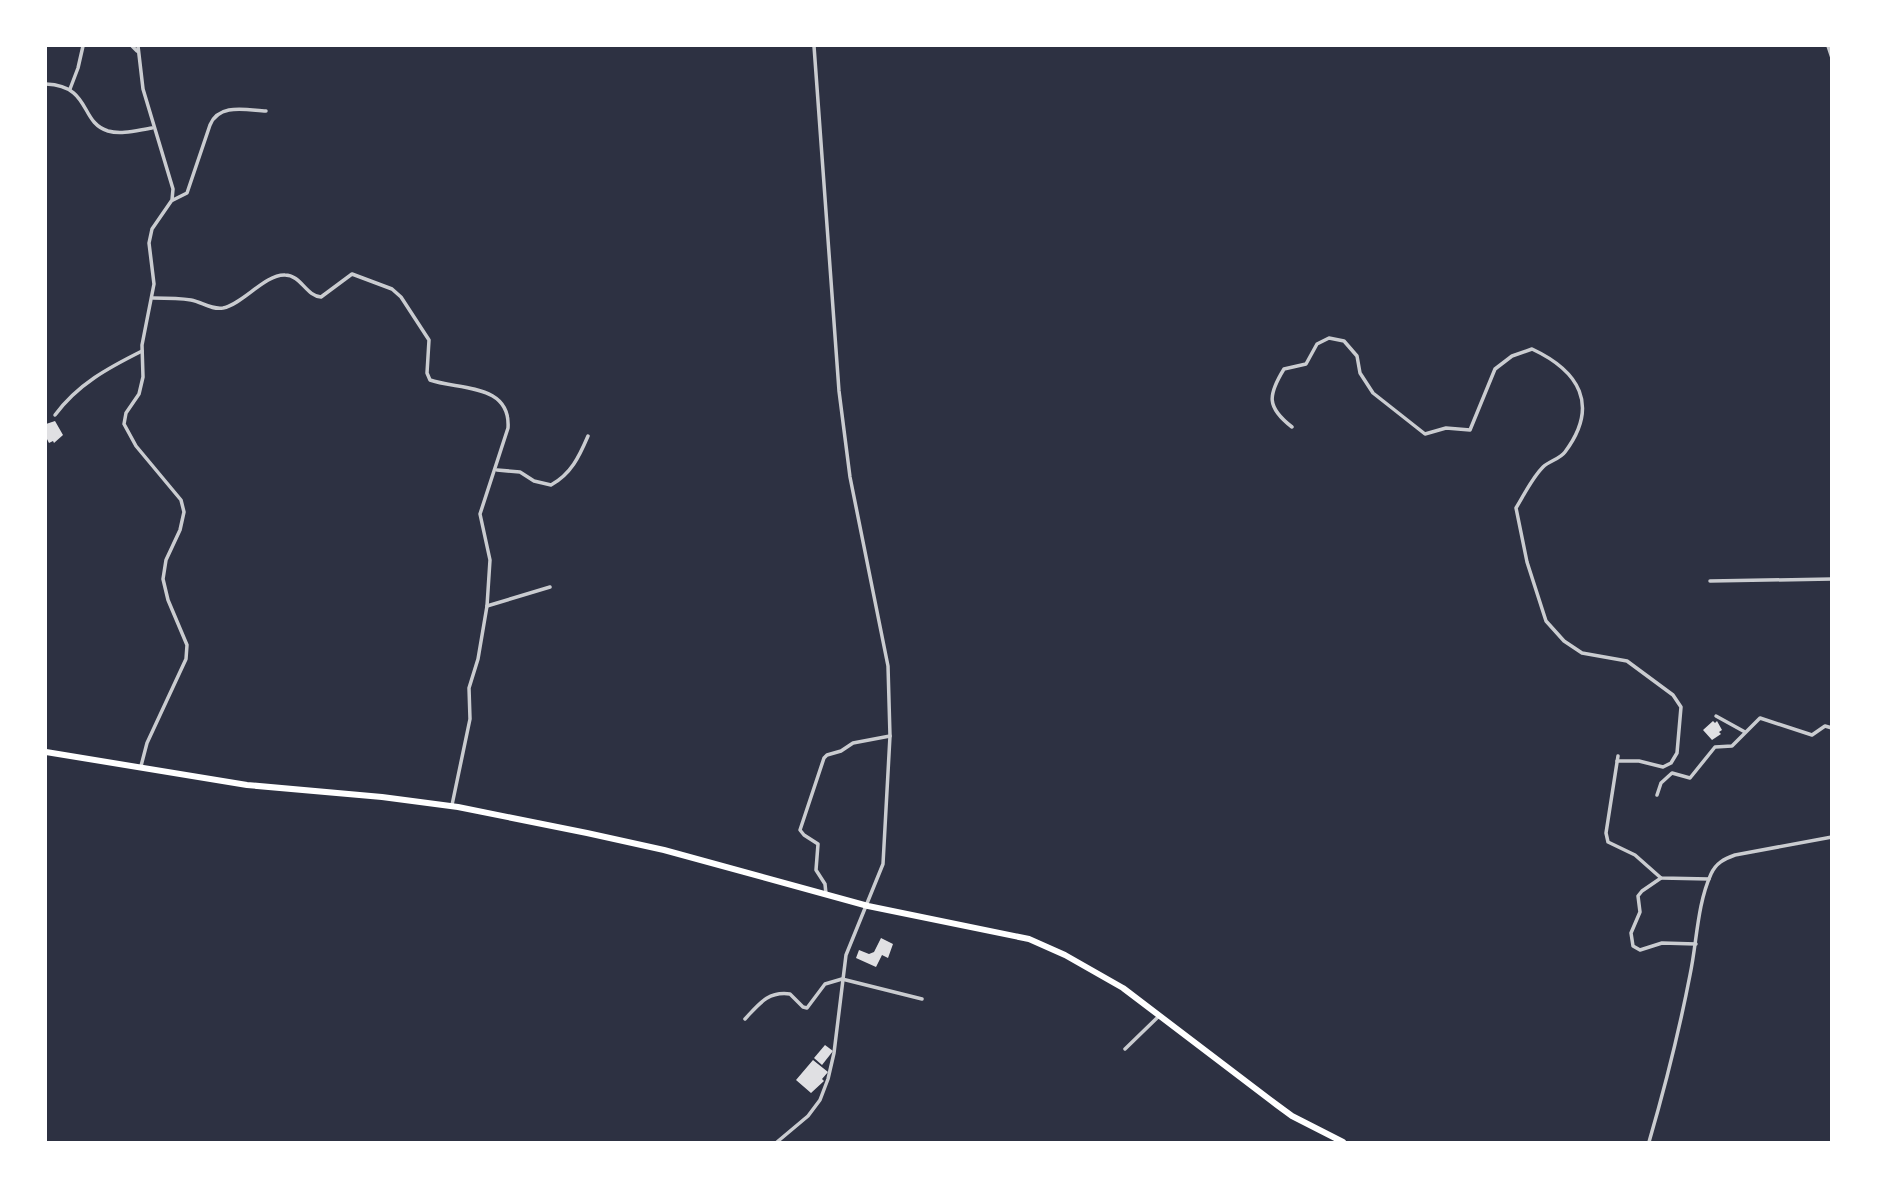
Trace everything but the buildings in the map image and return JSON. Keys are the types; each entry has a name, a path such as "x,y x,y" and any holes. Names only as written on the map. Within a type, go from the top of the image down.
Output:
{"highway":[{"path":"46,752 247,785 452,806 664,850 867,906 1029,939 1048,946 1123,988 1284,1110 1343,1143"}],"street":[{"path":"71,89 83,46"},
{"path":"132,46 137,51"},
{"path":"138,46 142,89 173,189 172,200 152,229 149,243 154,284 142,345 144,376 139,394 126,413 124,424 136,446 181,500 184,512 180,530 166,560 163,579 168,600 187,645 182,670 147,743 140,768"},
{"path":"777,1143 808,1116 820,1100 834,1053 842,979 850,942 883,864 890,736 888,666 850,477 839,391 814,46"},
{"path":"1828,46 1832,58"},
{"path":"46,84 71,89 103,128 116,132 153,128"},
{"path":"172,200 187,193 210,125 216,115 229,109 266,111"},
{"path":"153,298 192,300 224,308 274,278 285,275 295,278 317,297 325,295 352,274 392,289 401,298 429,340 428,378 434,382 484,391 496,399 505,411 509,420 508,428 480,514 490,560 486,606 478,659 469,688 469,724 452,806"},
{"path":"1292,427 1279,417 1272,402 1272,388 1284,369 1306,364 1317,344 1329,338 1344,341 1357,356 1360,373 1373,393 1425,434 1446,428 1470,430 1495,369 1511,356 1532,349 1554,360 1575,380 1583,401 1577,430 1564,455 1543,466 1516,508 1527,562 1546,621 1564,641 1582,653 1627,661 1674,695 1681,707 1677,752 1671,763 1663,767 1617,759 1606,838 1612,845 1635,855 1661,878"},
{"path":"55,415 70,396 91,379 142,351"},
{"path":"496,470 520,472 534,481 551,485 560,480 575,464 588,436"},
{"path":"1710,581 1832,579"},
{"path":"486,606 550,587"},
{"path":"1716,716 1745,732"},
{"path":"1657,795 1661,783 1672,773 1690,778 1715,747 1732,746 1760,718 1812,735 1825,726 1832,728"},
{"path":"826,896 825,884 817,873 818,844 800,830 824,758 851,744 890,736"},
{"path":"1649,1143 1683,1015 1701,910 1709,879 1717,865 1735,855 1832,837"},
{"path":"1696,944 1662,943 1640,950 1633,946 1631,933 1640,912 1638,897 1661,878 1709,879"},
{"path":"745,1019 764,999 782,993 792,995 806,1008 825,984 842,979 922,999"},
{"path":"1125,1049 1160,1015"}]}
